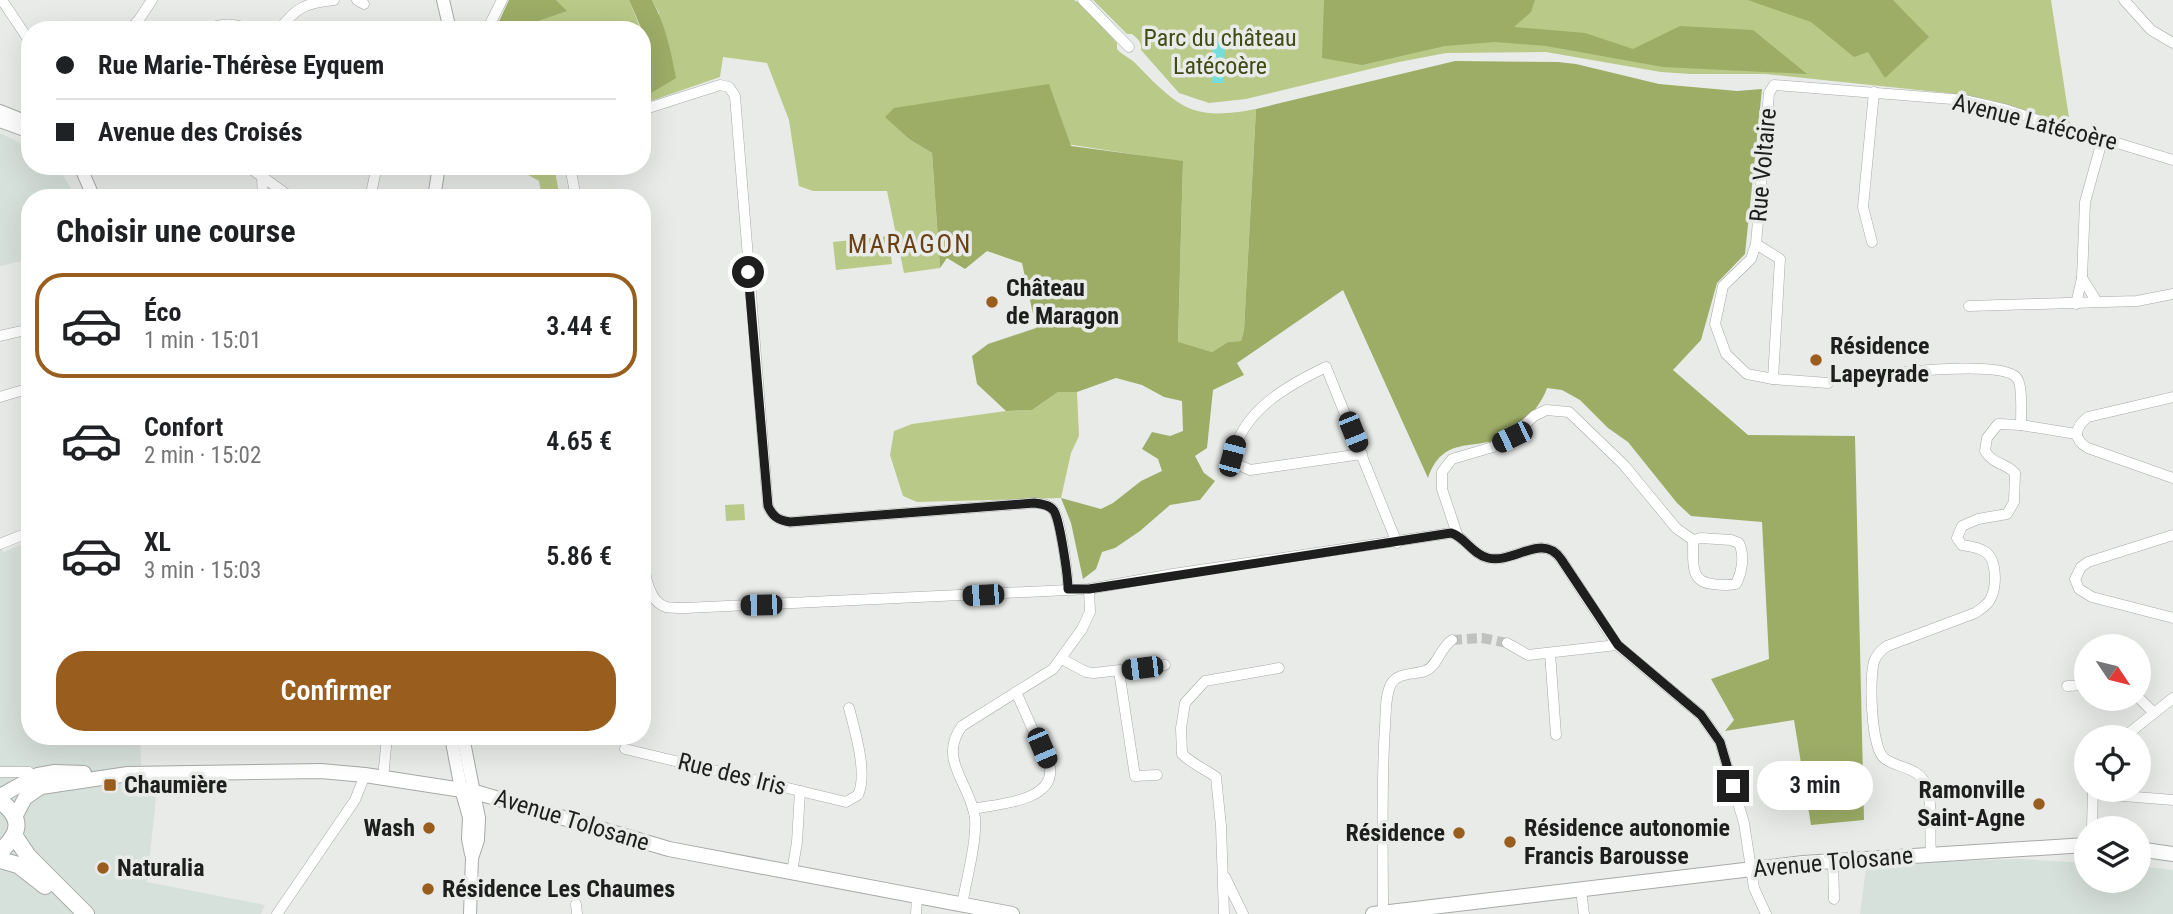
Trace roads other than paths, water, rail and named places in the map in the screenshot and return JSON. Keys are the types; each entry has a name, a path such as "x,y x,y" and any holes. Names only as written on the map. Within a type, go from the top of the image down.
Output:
{"main road":[{"name":"Avenue Tolosane","path":"0,798 38,775 55,772 128,774 321,771 365,775 468,791 669,849 1012,914"},
{"name":"Avenue Tolosane","path":"15,817 24,798 41,787 128,774"},
{"path":"0,798 15,817 17,824 14,835 0,852"},
{"path":"14,835 28,856 84,914"},
{"name":"Avenue Tolosane","path":"1378,913 1458,909 1581,890 1833,860 2074,846"},
{"path":"2151,851 2173,854"},
{"path":"0,860 18,865 84,914"}],"street":[{"path":"2,0 21,28"},
{"path":"138,21 152,0"},
{"path":"288,21 300,8 314,2 334,0"},
{"path":"443,0 448,21"},
{"path":"492,21 502,0"},
{"path":"1083,0 1129,47"},
{"path":"2128,1 2151,30 2173,43"},
{"name":"Avenue Latécoère","path":"1771,87 1779,84 1984,104 2173,160"},
{"path":"651,107 720,85 729,87 735,96 768,506 772,515 779,520 790,522 1034,503 1047,505 1054,511 1058,525 1068,589"},
{"name":"Rue Voltaire","path":"1771,87 1756,244 1751,259 1723,286 1716,324 1726,354 1746,374 1828,383"},
{"path":"1872,242 1863,206 1874,92"},
{"path":"0,111 21,119"},
{"path":"0,121 21,129"},
{"path":"2076,304 2082,278 2085,202 2102,141"},
{"path":"81,175 89,183"},
{"path":"85,175 91,189"},
{"path":"259,175 279,189"},
{"path":"262,177 263,189"},
{"name":"Rue Voltaire","path":"1756,244 1780,259 1773,379"},
{"path":"2082,278 2096,302"},
{"path":"1969,306 2137,301 2173,294"},
{"path":"0,336 21,332"},
{"path":"1362,454 1250,470 1237,464 1232,456 1237,438 1261,406 1294,382 1326,367 1362,454 1397,542"},
{"path":"1882,374 1958,368 2000,370 2016,376 2020,383 2021,425"},
{"path":"0,397 21,391"},
{"path":"2173,397 2088,417 2081,422 2076,434 2078,440 2088,448 2173,478"},
{"path":"1693,540 1698,581 1736,584 1740,575 1742,550 1739,543 1701,538 1693,540 1676,528 1623,465 1569,411 1546,410 1534,416 1512,437 1493,447 1452,459 1442,472 1442,489 1450,516 1457,534 1467,546 1484,557 1497,559 1541,547 1549,547 1555,551 1618,645 1701,715 1720,742 1744,823 1754,888 1766,914"},
{"path":"1931,853 1929,795 1924,780 1917,773 1884,758 1878,750 1872,708 1873,663 1879,652 1887,646 1975,614 1992,596 1995,576 1992,559 1984,551 1962,545 1957,538 1962,526 1978,519 2007,514 2014,502 2015,473 2008,466 1991,461 1985,451 1991,430 1998,424 2011,423 2076,434"},
{"path":"651,589 656,599 665,607 789,605 1053,592 1089,589 1173,574 1457,534"},
{"path":"2173,535 2088,562 2081,567 2075,579 2079,589 2092,597 2173,618"},
{"path":"0,544 21,536"},
{"path":"962,905 975,828 973,809 952,756 955,736 962,726 1053,669 1083,629 1090,612 1089,589"},
{"path":"1378,913 1387,697 1392,682 1400,676 1426,671 1434,665 1443,647 1452,640"},
{"path":"1507,643 1528,655 1618,645"},
{"path":"1550,653 1556,735"},
{"path":"1062,659 1086,673 1165,665"},
{"path":"1224,914 1221,826 1216,777 1200,765 1190,762 1182,754 1181,728 1185,703 1205,681 1279,668"},
{"path":"1119,671 1135,776 1157,775"},
{"path":"2067,685 2074,685"},
{"path":"973,809 1022,799 1044,789 1051,777 1050,768 1016,692"},
{"path":"2139,725 2173,698"},
{"path":"800,791 846,802 858,795 862,783 849,708"},
{"path":"2151,710 2154,713"},
{"path":"383,778 386,745"},
{"path":"454,745 468,791"},
{"path":"465,745 468,839 472,858 472,913"},
{"name":"Rue des Iris","path":"625,749 800,791 792,872"},
{"path":"0,772 29,772"},
{"path":"277,914 355,800 365,775"},
{"path":"2151,798 2173,800"},
{"path":"1833,860 1834,900"},
{"path":"1221,868 1243,914"},
{"path":"1581,890 1584,914"},
{"path":"916,914 917,897"}],"water":[{"path":"1212,41 1225,41 1224,83 1212,83"}],"tunnel":[{"path":"1452,640 1482,638 1507,643"}],"place":[{"name":"Château de Maragon","path":"992,302"},
{"name":"Résidence Lapeyrade","path":"1816,360"},
{"name":"Chaumière","path":"110,785"},
{"name":"Ramonville Saint-Agne","path":"2039,804"},
{"name":"Wash","path":"429,828"},
{"name":"Résidence","path":"1459,833"},
{"name":"Résidence autonomie Francis Barousse","path":"1510,842"},
{"name":"Naturalia","path":"103,868"},
{"name":"Résidence Les Chaumes","path":"428,889"}],"district":[{"name":"MARAGON","path":"910,244"}],"park label":[{"name":"Parc du château Latécoère","path":"1220,52"}]}
